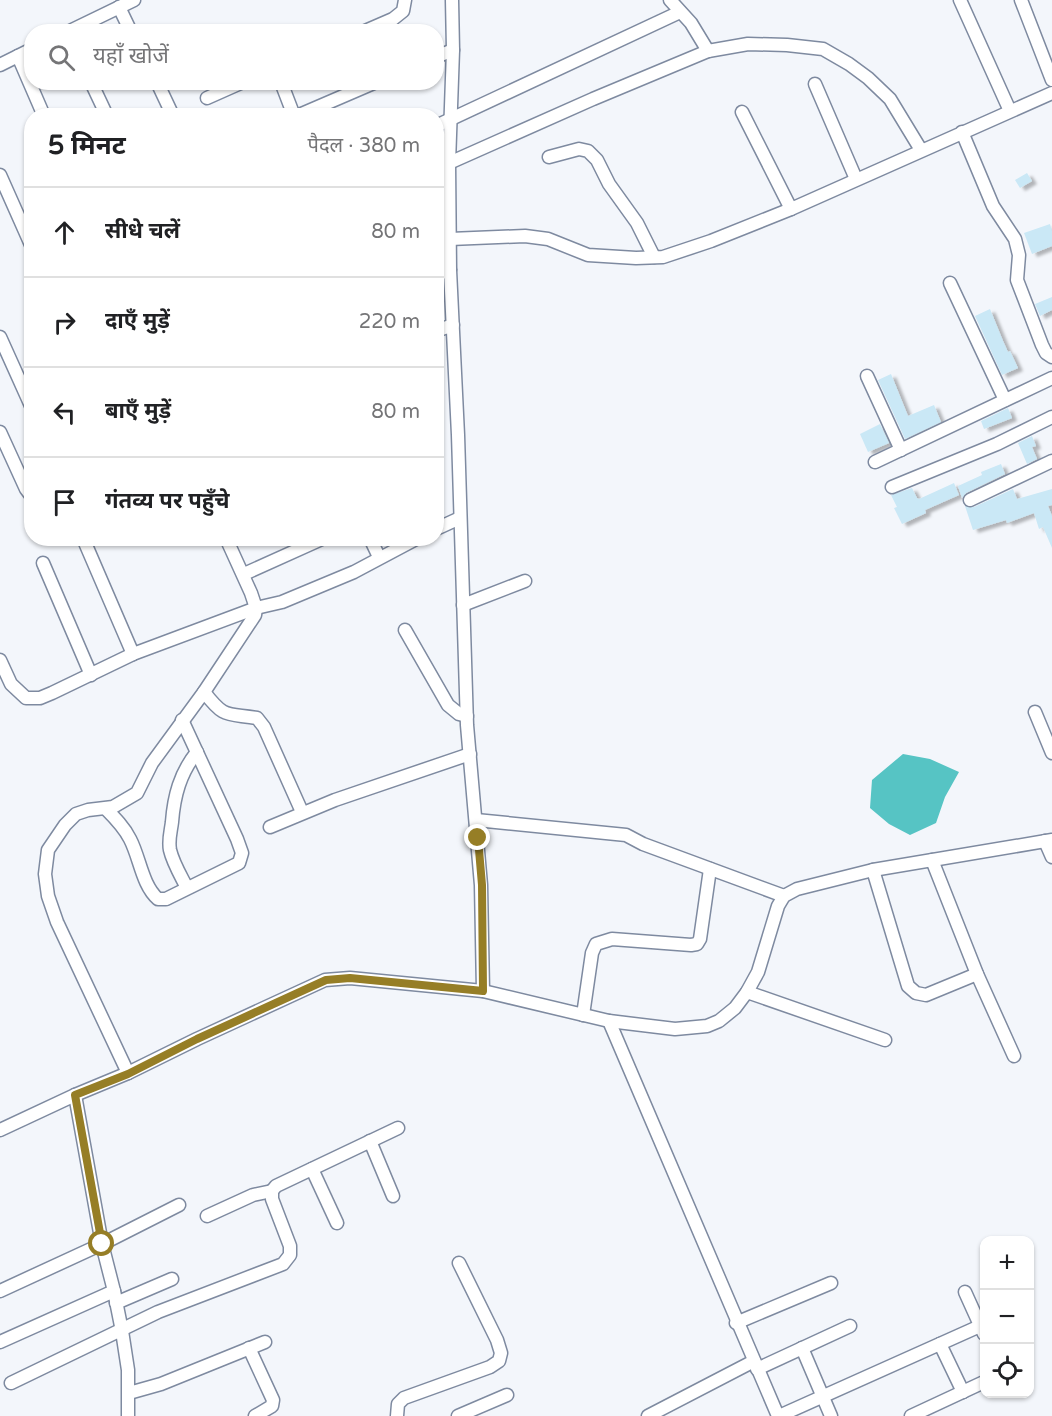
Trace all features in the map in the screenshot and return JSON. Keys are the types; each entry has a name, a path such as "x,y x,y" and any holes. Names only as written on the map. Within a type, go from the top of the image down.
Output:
{"street":[{"path":"84,24 134,0"},
{"path":"381,24 403,11 405,0"},
{"path":"452,0 453,50 448,163 450,270 467,716 482,885 483,991"},
{"path":"670,0 691,23 708,51"},
{"path":"960,0 1010,111"},
{"path":"1021,0 1052,81"},
{"path":"119,7 127,24"},
{"path":"444,123 680,12"},
{"path":"448,163 708,51 748,44 823,49 868,78 890,99 921,150"},
{"path":"444,54 453,50"},
{"path":"0,65 24,53"},
{"path":"18,56 24,70"},
{"path":"815,84 856,179"},
{"path":"33,90 41,108"},
{"path":"95,90 103,108"},
{"path":"160,90 166,108"},
{"path":"207,98 225,90"},
{"path":"284,90 292,108"},
{"path":"314,108 357,90"},
{"path":"444,233 548,238 588,255 613,258 675,254 791,209 1052,93"},
{"path":"742,112 791,209"},
{"path":"962,132 993,206 1015,239 1019,255 1017,280 1042,345 1046,353 1052,357"},
{"path":"549,157 579,149 588,151 597,160 619,199 637,223 654,257"},
{"path":"0,176 24,229"},
{"path":"444,181 449,179"},
{"path":"444,272 450,270"},
{"path":"950,283 1005,400"},
{"path":"444,328 453,325"},
{"path":"0,337 24,390"},
{"path":"867,375 901,450"},
{"path":"875,462 1052,378"},
{"path":"892,487 997,444 1052,417"},
{"path":"0,432 24,485"},
{"path":"970,500 1052,461"},
{"path":"444,525 460,518"},
{"path":"86,546 133,654"},
{"path":"128,1074 57,922 48,896 45,874 48,849 76,814 88,810 106,809 137,793 152,763 250,624 256,608 244,574 230,546"},
{"path":"244,574 306,546"},
{"path":"374,546 379,557"},
{"path":"0,660 11,684 26,698 40,698 133,654 256,608 282,602 354,572 402,546"},
{"path":"43,563 91,675"},
{"path":"462,605 525,581"},
{"path":"405,630 443,699 459,714 467,716"},
{"path":"204,692 218,710 229,716 257,718 264,727 302,812"},
{"path":"1035,712 1050,744"},
{"path":"106,809 122,825 131,839 152,894 158,899 166,898 239,863 242,858 237,839 182,720"},
{"path":"187,888 172,856 170,838 173,804 178,786 197,752"},
{"path":"270,827 302,812 470,754"},
{"path":"476,820 626,835 784,896"},
{"path":"0,1130 75,1095 128,1074 197,1039 326,980 350,978 483,991 609,1021 675,1029 707,1026 719,1021 735,1008 747,992 758,972 778,906 784,896 797,889 873,870 1049,840 1052,857"},
{"path":"932,860 977,974 1014,1056"},
{"path":"583,1015 592,953 596,944 612,939 697,944 700,939 710,869"},
{"path":"873,870 908,986 916,993 926,995 977,974"},
{"path":"747,992 885,1040"},
{"path":"609,1021 736,1323 779,1416 940,1344 980,1331"},
{"path":"75,1095 102,1244 122,1331 128,1370 128,1416"},
{"path":"11,1383 158,1312 284,1264 290,1255 290,1246 272,1199 272,1191 276,1186 398,1128"},
{"path":"370,1141 393,1196"},
{"path":"312,1169 337,1223"},
{"path":"207,1215 253,1195 272,1191"},
{"path":"0,1290 179,1206"},
{"path":"397,1416 398,1404 404,1398 490,1367 499,1361 501,1353 497,1340 459,1263"},
{"path":"0,1342 115,1297 171,1279"},
{"path":"736,1323 831,1283"},
{"path":"965,1292 980,1326"},
{"path":"648,1416 755,1365 802,1348 850,1326"},
{"path":"129,1393 161,1384 265,1342"},
{"path":"940,1344 963,1392"},
{"path":"249,1348 273,1400 272,1406 255,1416"},
{"path":"802,1348 831,1416"},
{"path":"911,1416 980,1384"},
{"path":"458,1416 507,1395"}],"water":[{"path":"903,754 930,759 959,772 945,797 936,823 910,835 889,824 870,808 872,780"}],"building":[{"path":"1027,173 1032,181 1020,188 1015,180"},
{"path":"1050,224 1052,246 1032,254 1024,233"},
{"path":"1052,297 1052,310 1040,316 1035,304"},
{"path":"990,309 1008,352 1010,351 1018,368 1002,375 975,316"},
{"path":"891,374 908,416 934,405 941,422 905,439 878,380"},
{"path":"1008,408 1012,418 984,429 981,421"},
{"path":"880,424 889,443 868,452 860,434"},
{"path":"1032,436 1036,446 1032,447 1037,459 1027,464 1018,443"},
{"path":"1001,464 1005,474 966,493 962,498 958,486 982,475 981,472"},
{"path":"954,483 959,495 925,510 926,513 902,524 894,508 897,507 891,495 912,488 919,499"},
{"path":"1013,489 1017,499 1052,489 1052,505 1048,506 1052,516 1052,548 1043,527 1039,529 1034,513 1007,523 1006,520 973,530 965,506 974,507"}],"route":[{"path":"102,1244 75,1095 128,1074 197,1039 326,980 350,978 483,991 482,885 478,838"}]}
